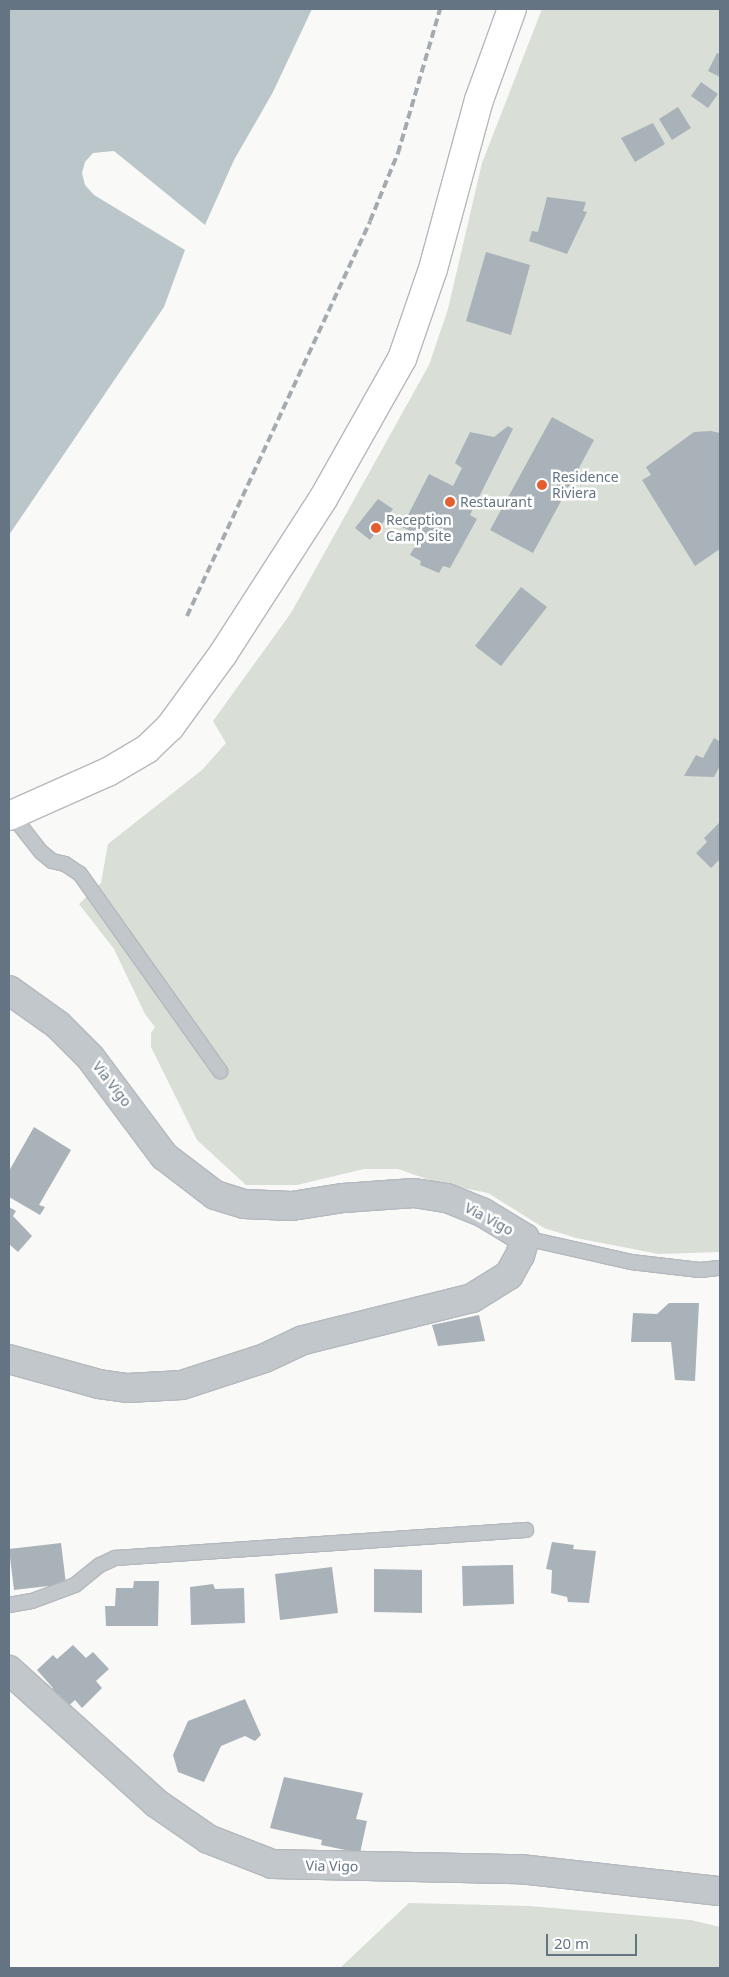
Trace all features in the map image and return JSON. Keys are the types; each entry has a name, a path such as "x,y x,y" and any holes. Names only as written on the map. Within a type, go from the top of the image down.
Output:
{"main road":[{"path":"10,816 108,772 147,749 170,727 223,654 328,491 402,359 433,269 479,100 512,9"}],"street":[{"name":"Via Vigo","path":"9,990 58,1025 90,1057 164,1156 215,1195 244,1204 292,1206 343,1198 406,1194 447,1198 482,1212 532,1239 509,1275 472,1298 303,1340 265,1358 182,1385 127,1388 99,1384 9,1359"},
{"name":"Via Vigo","path":"9,1670 156,1802 208,1839 272,1864 520,1869 720,1892"}],"lane":[{"path":"10,816 40,852 52,861 65,864 80,874 220,1072"},
{"path":"532,1239 631,1262 700,1270 720,1268"},
{"path":"9,1605 32,1601 75,1585 100,1565 115,1558 526,1530"}],"shaded area":[{"path":"9,9 312,9 273,92 234,160 205,225 114,151 93,153 85,162 82,173 85,185 94,195 185,250 164,307 9,535"},
{"path":"542,9 720,9 720,1252 659,1254 576,1238 544,1228 488,1193 438,1183 398,1169 364,1169 297,1185 246,1185 197,1140 151,1047 151,1033 155,1027 145,1014 114,949 79,904 101,883 108,844 202,770 226,743 213,721 291,613 429,365 448,309 482,163"},
{"path":"409,1903 530,1906 691,1920 720,1927 720,1968 340,1968"}],"building":[{"path":"717,53 720,54 720,77 708,71"},
{"path":"701,82 718,94 708,108 691,96"},
{"path":"678,107 691,128 672,140 659,119"},
{"path":"653,123 665,144 635,162 621,138"},
{"path":"547,197 586,202 583,211 587,212 567,254 529,241 532,231 538,232"},
{"path":"486,252 530,265 511,335 466,321"},
{"name":"Residence Riviera","path":"552,417 594,440 533,553 490,530"},
{"path":"508,426 513,429 470,515 477,519 450,568 443,566 439,573 420,565 421,561 410,555 421,536 402,527 429,474 453,486 462,468 455,463 470,432 494,437"},
{"path":"711,431 720,433 720,549 695,566 642,480 651,475 646,467 694,432"},
{"path":"378,499 393,509 370,540 355,528"},
{"path":"521,587 547,607 501,666 475,646"},
{"path":"714,738 719,741 720,738 720,766 714,777 684,776 696,755 703,758"},
{"path":"720,822 720,859 711,868 696,853 707,842 704,838"},
{"path":"34,1127 71,1150 39,1205 45,1207 40,1215 9,1197 9,1171"},
{"path":"9,1207 16,1211 13,1216 32,1236 18,1252 9,1244"},
{"path":"669,1303 699,1303 695,1381 675,1380 671,1342 631,1342 633,1313 657,1314"},
{"path":"479,1315 485,1341 438,1346 432,1325"},
{"path":"552,1542 574,1545 573,1549 596,1551 589,1603 568,1602 567,1597 551,1593 552,1570 546,1569"},
{"path":"61,1543 66,1584 14,1590 9,1549"},
{"path":"513,1565 514,1604 463,1606 462,1566"},
{"path":"332,1567 338,1613 280,1620 275,1574"},
{"path":"374,1569 422,1570 422,1613 374,1612"},
{"path":"134,1581 159,1581 158,1626 106,1626 105,1606 115,1606 116,1588 133,1588"},
{"path":"213,1584 215,1589 244,1588 245,1623 191,1625 190,1587"},
{"path":"73,1645 86,1658 93,1652 109,1669 96,1681 102,1688 82,1708 75,1700 63,1711 48,1694 53,1688 37,1670 53,1655 57,1659"},
{"path":"245,1699 261,1735 255,1741 245,1736 221,1746 204,1782 178,1772 173,1755 188,1721"},
{"path":"284,1777 363,1793 356,1819 367,1821 360,1853 321,1845 322,1840 270,1828"}],"railway":[{"path":"187,616 370,221 398,153 440,9"}],"place":[{"name":"Residence Riviera","path":"542,485"},
{"name":"Restaurant","path":"450,502"},
{"name":"Reception Camp site","path":"376,528"}]}
